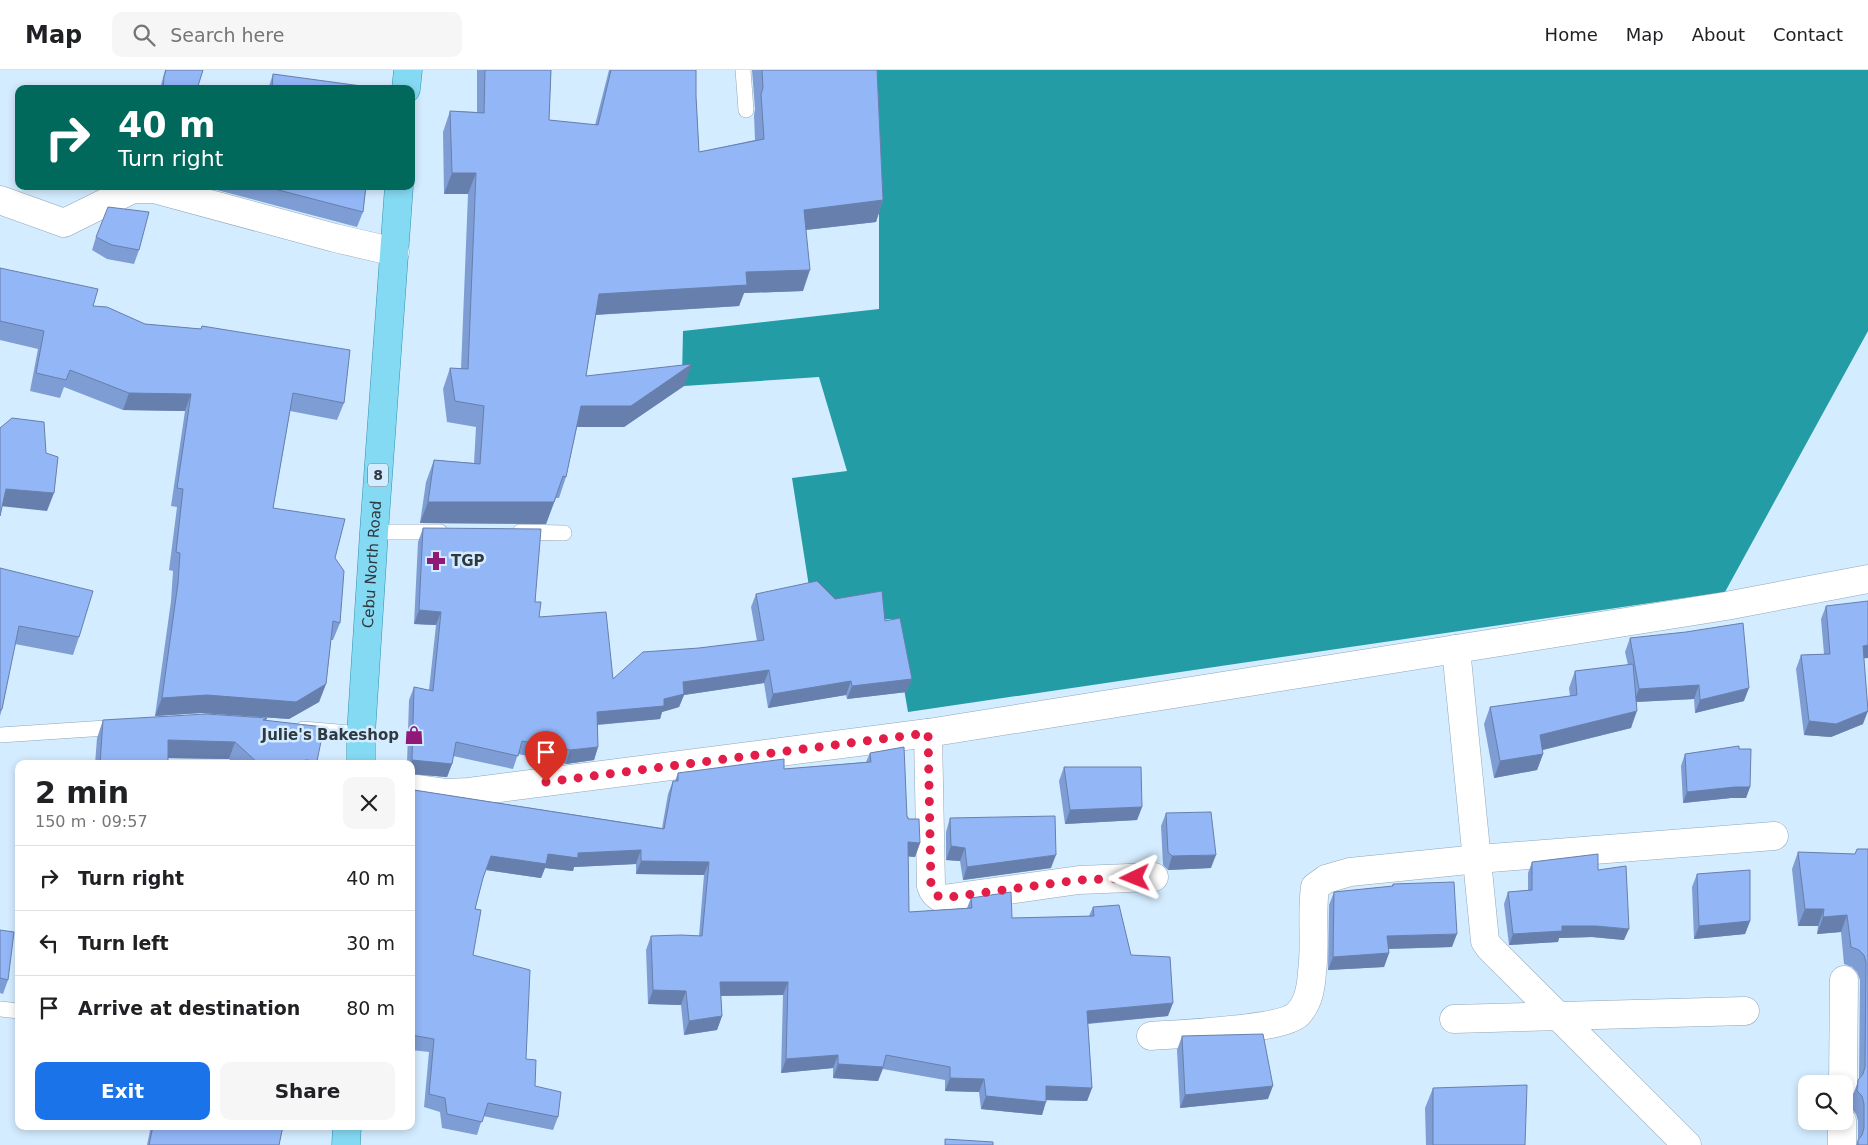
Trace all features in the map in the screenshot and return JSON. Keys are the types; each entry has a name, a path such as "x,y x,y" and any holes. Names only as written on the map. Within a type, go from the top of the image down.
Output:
{"main road":[{"path":"406,85 408,70"},
{"name":"Cebu North Road","path":"361,760 374,532 399,190"},
{"path":"346,1145 347,1130"}],"street":[{"path":"0,200 64,223 131,190"},
{"path":"161,190 335,238 395,252"},
{"path":"415,789 447,793 469,792 928,733 1726,606 1868,579"},
{"path":"1456,649 1486,941 1489,947 1687,1145"},
{"path":"928,733 931,886 937,896 943,898 1079,880 1154,877"},
{"path":"1151,1036 1220,1031 1280,1023 1296,1015 1307,1002 1313,970 1313,900 1316,887 1326,878 1350,872 1478,859 1774,836"},
{"path":"1844,980 1856,1009 1845,1075"},
{"path":"1454,1018 1745,1011"},
{"path":"1842,1130 1842,1145"}],"lane":[{"path":"743,70 746,110"},
{"path":"374,532 456,532"},
{"path":"505,532 564,533"},
{"path":"0,735 133,726"},
{"path":"288,728 361,734"},
{"path":"0,1009 15,1011"}],"water":[{"path":"872,70 1868,70 1868,331 1725,592 908,712 892,619 815,625 792,478 847,471 819,377 684,386 682,377 683,331 879,309 879,216"}],"building":[{"path":"166,70 203,70 198,85 163,85"},
{"path":"485,70 551,70 549,120 598,125 611,70 696,70 699,152 764,139 761,94 763,88 762,70 877,70 883,200 804,210 810,270 746,272 747,285 599,294 586,376 692,364 631,406 581,406 566,477 563,476 554,502 428,502 434,460 480,464 484,406 455,401 450,368 468,369 476,173 452,173 450,111 484,113"},
{"path":"273,74 354,85 272,85"},
{"path":"278,190 366,190 363,212"},
{"path":"108,207 149,212 139,250 112,245 96,237"},
{"path":"0,268 98,289 93,306 107,307 145,324 201,329 202,326 350,350 344,403 293,393 273,508 345,519 335,558 344,571 340,623 333,621 326,684 296,702 207,695 162,698 178,583 180,553 176,552 183,489 177,488 191,394 129,393 70,370 66,380 36,373 44,331 0,321"},
{"path":"12,418 44,422 46,453 58,457 54,493 6,489 0,516 0,428"},
{"path":"423,528 541,529 535,602 541,602 539,617 606,612 613,679 643,652 699,648 764,640 756,594 817,581 835,599 882,591 885,621 900,618 912,679 852,686 851,681 773,694 769,670 683,682 684,694 664,699 664,706 597,712 598,747 570,750 522,741 518,756 456,742 452,764 412,760 414,687 433,691 441,612 419,610"},
{"path":"0,568 93,591 79,637 19,626 2,709 0,711"},
{"path":"1868,601 1868,645 1863,646 1868,711 1836,724 1809,721 1801,655 1830,654 1826,606"},
{"path":"1743,623 1749,688 1700,700 1699,685 1639,689 1630,638"},
{"path":"1633,664 1637,711 1540,735 1543,754 1500,761 1490,707 1577,695 1575,671"},
{"path":"206,714 267,718 263,720 324,727 317,760 255,760 235,742 168,740 168,760 100,760 103,720"},
{"path":"1739,746 1739,749 1751,749 1750,787 1687,792 1685,754"},
{"path":"904,747 907,817 908,819 919,819 920,843 908,842 909,912 972,908 971,898 1011,892 1012,918 1094,916 1093,907 1119,905 1131,955 1170,957 1173,1003 1087,1011 1092,1088 1046,1086 1046,1102 986,1096 984,1079 950,1078 950,1067 886,1055 883,1067 838,1064 838,1055 786,1059 788,982 720,982 722,1016 689,1021 686,991 653,990 651,936 702,936 709,862 641,861 641,850 578,853 578,858 548,854 546,864 491,856 483,878 475,909 481,910 473,955 530,970 526,1059 536,1060 535,1086 561,1092 558,1117 488,1103 482,1122 447,1114 445,1098 429,1094 434,1039 415,1036 415,790 664,829 673,781 678,781 678,773 784,759 784,769 871,762 870,753"},
{"path":"1064,767 1141,767 1142,807 1070,810"},
{"path":"1211,812 1216,855 1172,856 1168,852 1166,813"},
{"path":"1055,816 1056,855 967,867 965,848 951,846 950,818"},
{"path":"1857,849 1868,849 1868,1145 1858,1145 1858,1140 1864,1128 1864,1104 1862,1096 1857,1091 1858,1080 1863,1074 1865,1067 1866,962 1864,955 1859,950 1851,947 1847,915 1823,917 1824,909 1805,909 1798,852 1855,854"},
{"path":"1598,854 1598,870 1626,866 1629,929 1596,926 1562,926 1562,931 1513,934 1508,892 1532,890 1532,862"},
{"path":"1750,870 1750,921 1699,926 1697,874"},
{"path":"1454,882 1457,934 1387,936 1389,953 1333,957 1334,892 1393,886 1393,884"},
{"path":"0,930 14,932 8,980 0,978"},
{"path":"1263,1034 1273,1086 1185,1095 1182,1036"},
{"path":"1527,1085 1525,1145 1433,1145 1433,1088"},
{"path":"152,1130 282,1130 279,1145 149,1145"},
{"path":"945,1139 993,1142 993,1145 945,1145"}],"place":[{"name":"TGP","path":"436,561"},
{"name":"Julie's Bakeshop","path":"414,735"}],"route":[{"path":"546,782 928,733 931,886 937,896 943,898 1079,880 1135,878"}]}
